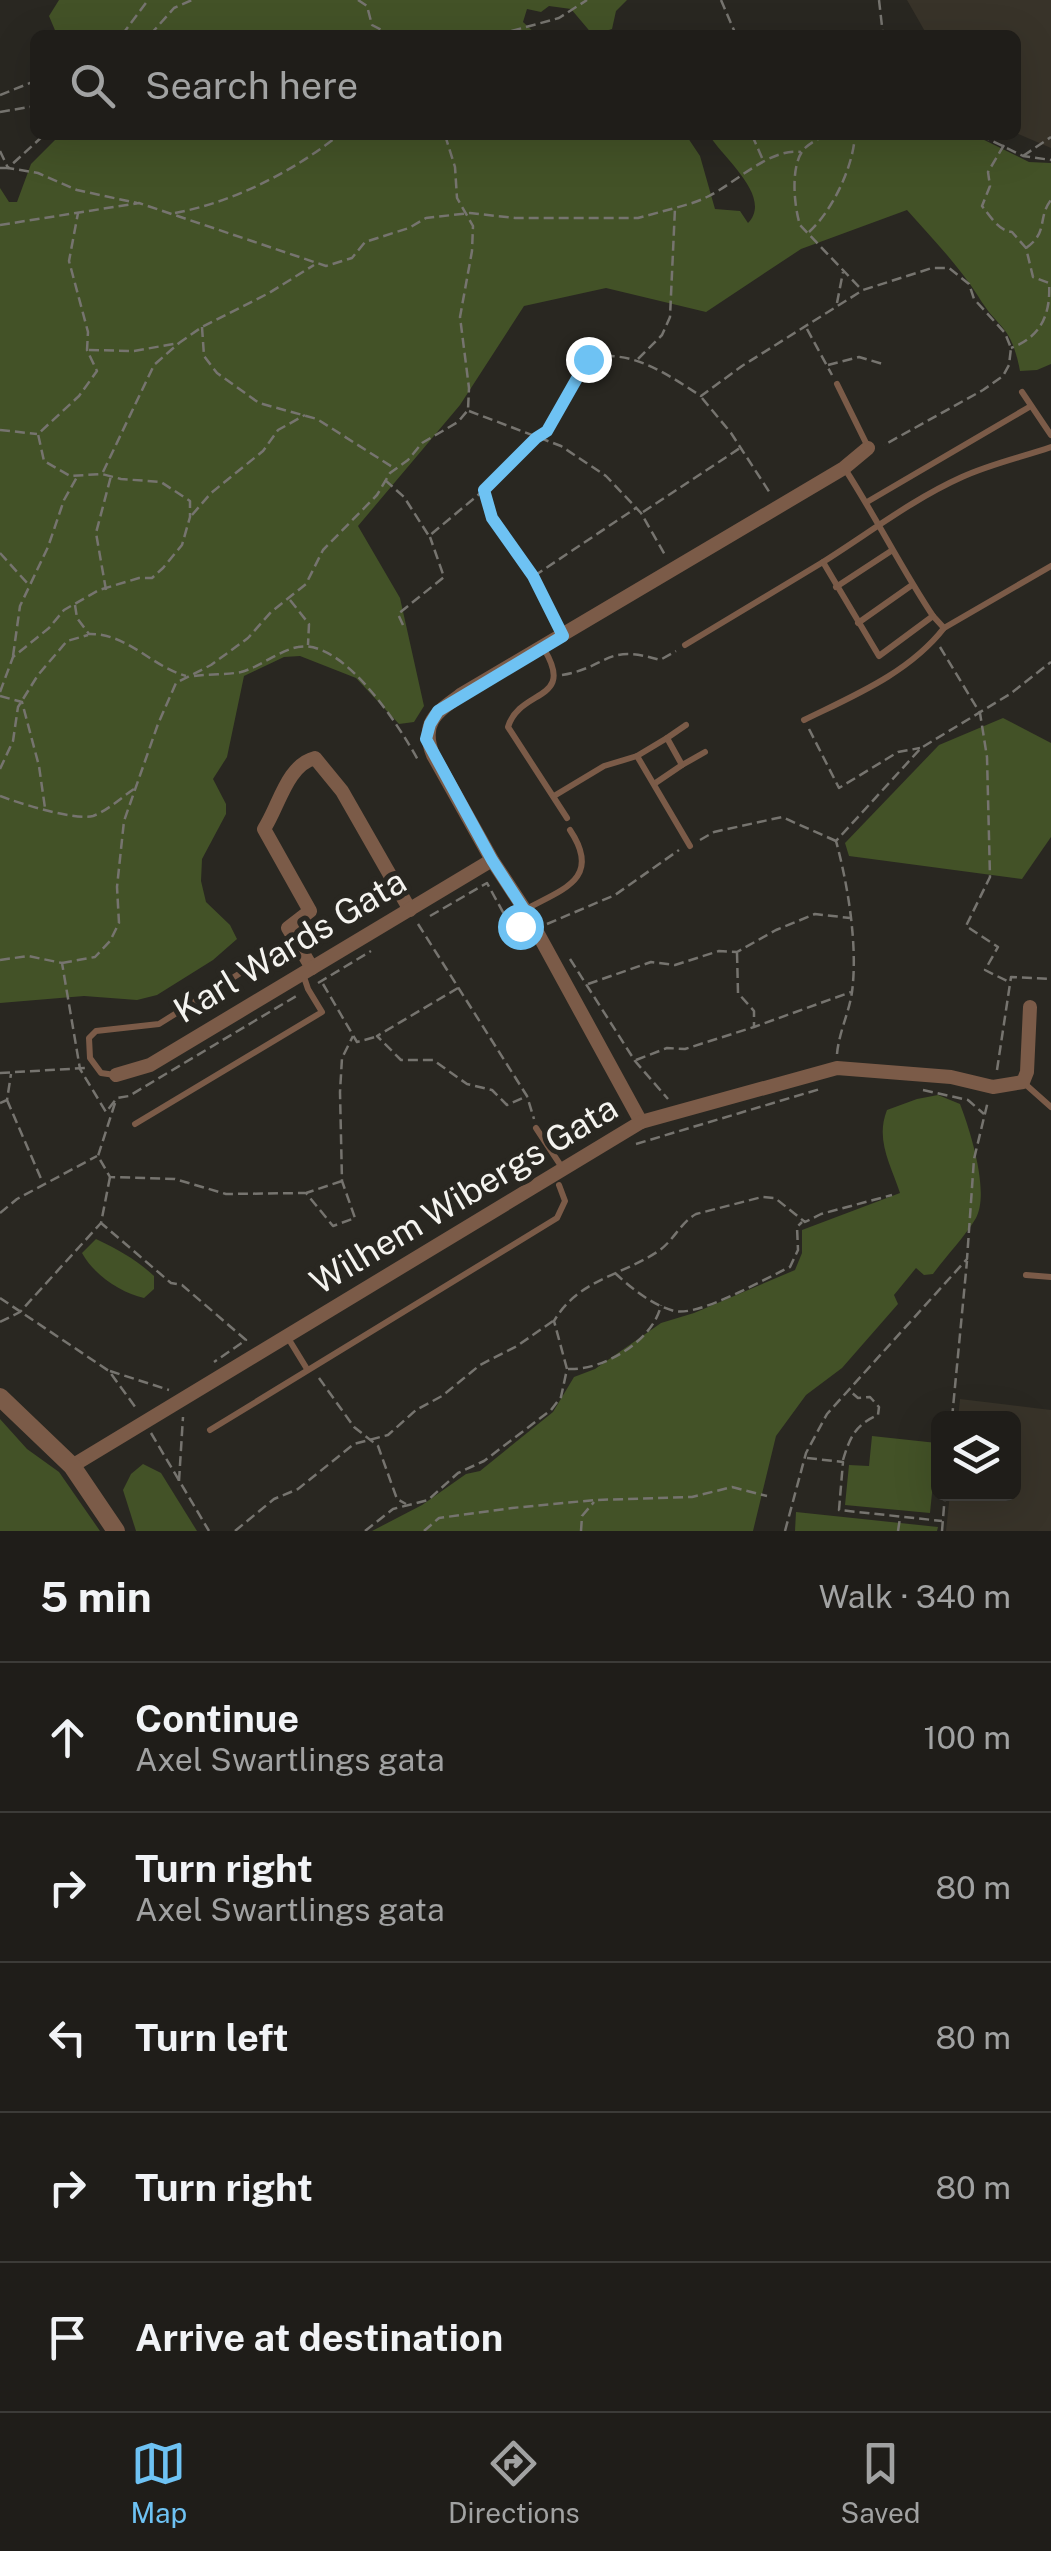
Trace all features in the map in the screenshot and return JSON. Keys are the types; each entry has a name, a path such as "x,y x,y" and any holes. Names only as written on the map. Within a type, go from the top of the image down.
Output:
{"street":[{"path":"641,1122 534,919 492,860 433,755 426,739 430,724 438,711 462,694 844,468 868,448"},
{"path":"312,974 288,928 310,911 264,829 289,780 306,760 315,758 342,791 414,916"},
{"name":"Karl Wards Gata","path":"116,1076 150,1065 414,916 492,860"},
{"path":"1023,1082 1027,1072 1030,1007"},
{"name":"Wilhem Wibergs Gata","path":"72,1466 561,1178 641,1122 837,1068 951,1078 994,1088 1023,1082"},
{"path":"0,1398 72,1466 116,1531"}],"lane":[{"path":"836,384 868,448"},
{"path":"1022,392 1051,434"},
{"path":"867,502 1031,406"},
{"path":"685,645 926,496 965,475 1051,446"},
{"path":"844,468 912,585 944,628"},
{"path":"836,587 892,551"},
{"path":"823,562 879,656 933,616"},
{"path":"804,720 892,675 944,628 1051,566"},
{"path":"858,622 912,585"},
{"path":"543,648 556,674 549,688 511,716 508,726 567,818"},
{"path":"554,796 604,766 637,756 686,725"},
{"path":"667,738 682,766"},
{"path":"654,784 705,752"},
{"path":"637,756 690,846"},
{"path":"534,919 577,879 584,866 582,848 570,830"},
{"path":"116,1076 101,1073 90,1058 89,1038 96,1031 159,1024 250,968"},
{"path":"135,1124 322,1012 308,989 312,974"},
{"path":"1023,1082 1051,1106"},
{"path":"210,1430 558,1218 565,1202 561,1178 536,1128"},
{"path":"1026,1275 1051,1277"},
{"path":"287,1337 309,1367"}],"path":[{"path":"126,30 148,0"},
{"path":"154,30 174,8 192,0"},
{"path":"358,0 366,6 372,25 382,30"},
{"path":"516,30 559,18 587,0"},
{"path":"721,0 734,30"},
{"path":"879,0 882,30"},
{"path":"0,94 30,84"},
{"path":"0,112 30,107"},
{"path":"1023,156 1051,138"},
{"path":"8,168 39,140"},
{"path":"170,214 222,202 282,172 331,140"},
{"path":"0,960 28,956 62,964 95,956 110,941 118,923 122,838 135,788 176,683 211,665 248,638 306,584 323,550 396,469 422,443 458,422 468,410 460,317 473,226 457,198 446,140"},
{"path":"754,140 763,162"},
{"path":"819,140 802,152 796,170 796,215 800,225 862,290"},
{"path":"808,234 823,220 830,203 838,196 854,140"},
{"path":"991,140 1023,156 1051,160"},
{"path":"1004,146 988,172 990,186 982,206 1026,248 1033,277 1050,283 1049,317 1036,333 1010,348"},
{"path":"0,150 8,168"},
{"path":"0,168 38,173 77,190 138,204 326,266 352,258 365,242 409,228 426,218 469,214 638,218 707,197 790,150 802,152"},
{"path":"1026,248 1044,229 1046,206 1051,200"},
{"path":"0,225 138,204"},
{"path":"637,360 662,335 670,317 675,208"},
{"path":"0,430 38,434 79,396 97,371 88,350 88,332 69,260 78,213"},
{"path":"102,474 154,365 202,326 269,293 316,263"},
{"path":"701,396 862,290 932,268 949,268 969,284 974,299 1005,333 1010,348 1009,365 1003,376 880,448 868,448"},
{"path":"837,305 844,270"},
{"path":"202,326 204,356 217,373 259,403 306,414 396,469"},
{"path":"806,328 836,384"},
{"path":"88,350 134,351 179,344"},
{"path":"827,365 859,357 883,364"},
{"path":"429,536 547,431 588,359 637,360 701,396 770,494"},
{"path":"468,410 561,446 606,476 641,513 668,560"},
{"path":"190,517 210,494 263,451 278,430 306,414"},
{"path":"13,657 49,628 64,610 106,590 140,578 152,578 182,545 190,517 190,501 161,482 121,479 112,474 70,476 44,461 38,434"},
{"path":"641,513 740,447"},
{"path":"106,590 96,533 112,474"},
{"path":"22,702 0,694 13,657 20,606 78,475"},
{"path":"386,480 404,497 429,536 444,576 398,614 403,625"},
{"path":"484,490 492,518 533,576 563,636"},
{"path":"533,576 636,508"},
{"path":"0,554 29,585"},
{"path":"288,598 309,624 308,648"},
{"path":"75,604 78,618 90,634"},
{"path":"0,768 13,740 18,707 48,660 67,641 101,633 122,640 188,677 240,672 298,646 319,649 348,666 368,687 421,764"},
{"path":"935,640 980,712 987,757 990,877 966,926 998,947 985,970 1010,982"},
{"path":"556,674 567,675 614,654 632,651 660,660 685,645"},
{"path":"836,841 922,748 1010,694 1051,662"},
{"path":"22,702 45,808"},
{"path":"804,720 839,788 898,752 922,748"},
{"path":"0,796 59,815 93,816 135,788"},
{"path":"536,1128 527,1096 414,916 487,884 510,925 534,919 615,895 674,852 714,832 782,818 836,841"},
{"path":"836,841 848,886 852,992 838,1040 837,1068"},
{"path":"587,984 651,962 675,965 718,951 738,952 814,914 850,918"},
{"path":"312,974 369,952"},
{"path":"738,952 738,993 754,1011 754,1028"},
{"path":"566,954 634,1061 671,1102 675,1114"},
{"path":"62,964 80,1068 106,1112 117,1098 129,1096 308,989 312,974"},
{"path":"312,974 357,1042 376,1036 458,988"},
{"path":"953,1411 974,1159 994,1088 1011,977 1051,979"},
{"path":"634,1061 667,1048 685,1049 754,1028 852,992"},
{"path":"306,1193 333,1226 354,1218 342,1181 340,1092 342,1058 354,1036"},
{"path":"376,1036 400,1060 433,1060 467,1084 492,1090 508,1105 527,1096"},
{"path":"0,1073 97,1067"},
{"path":"12,1072 7,1100 43,1184"},
{"path":"626,1147 822,1088"},
{"path":"918,1089 968,1100 984,1114"},
{"path":"0,1213 43,1184 98,1156 117,1098"},
{"path":"0,1103 7,1100"},
{"path":"0,1322 20,1312 102,1224 110,1177 98,1156"},
{"path":"110,1177 175,1179 240,1195 306,1193 342,1181"},
{"path":"615,1273 631,1287 676,1312 692,1310 748,1290 768,1275 790,1266 798,1250 797,1226 804,1221 892,1195"},
{"path":"235,1531 274,1499 298,1489 354,1444 380,1439 480,1366 554,1321 590,1283 655,1254 696,1214 762,1197 775,1198 804,1221"},
{"path":"102,1224 246,1340 202,1370"},
{"path":"785,1531 805,1458 827,1414 967,1259"},
{"path":"0,1298 109,1371 136,1408"},
{"path":"567,1369 588,1370 620,1352 650,1331 662,1305"},
{"path":"365,1531 393,1510 428,1500 458,1473 484,1461 552,1410 561,1398 567,1369 554,1321"},
{"path":"309,1367 367,1440 378,1446 397,1498 407,1504"},
{"path":"109,1371 172,1391 184,1409 179,1480"},
{"path":"848,1388 858,1398 870,1397 879,1408 878,1415 857,1426 849,1440 838,1510 942,1521"},
{"path":"151,1432 209,1531"},
{"path":"805,1458 843,1462"},
{"path":"424,1531 438,1518 595,1500 692,1497 732,1487 767,1496"},
{"path":"581,1531 582,1516 595,1500"},
{"path":"942,1531 944,1501"},
{"path":"898,1531 900,1517"}],"shaded area":[{"path":"907,0 1051,0 1051,148 1021,135 1021,30 924,30"},
{"path":"960,1399 1051,1410 1051,1531 946,1531 949,1501 1021,1501 1021,1411 959,1411"}],"green space":[{"path":"59,0 627,0 616,11 609,30 589,30 571,9 549,6 541,12 527,9 523,22 532,30 55,30 49,16"},
{"path":"55,140 689,140 700,156 715,209 740,211 748,223 755,202 751,190 713,140 984,140 1029,162 1051,163 1051,364 1020,371 1008,335 907,210 801,249 706,312 606,288 524,306 460,405 358,526 400,598 424,706 414,722 399,724 356,678 300,656 284,657 244,676 227,757 213,779 226,804 226,814 202,859 201,881 206,902 230,925 237,939 213,960 157,995 137,1000 84,996 0,1003 0,188 9,202 17,202 31,164"},
{"path":"1003,718 1051,743 1051,837 1022,879 849,856 845,843 939,745"},
{"path":"938,1095 960,1104 969,1129 980,1177 976,1218 933,1274 924,1275 916,1268 894,1295 898,1304 842,1368 806,1395 776,1436 753,1531 372,1531 422,1505 466,1474 480,1471 553,1412 574,1377 595,1369 661,1323 795,1270 802,1253 802,1230 900,1193 883,1142 887,1110"},
{"path":"96,1239 154,1276 154,1289 144,1298 135,1296 101,1276 82,1253"},
{"path":"0,1419 27,1449 59,1472 100,1531 0,1531"},
{"path":"872,1436 931,1442 930,1513 845,1505 849,1465 869,1466"},
{"path":"143,1464 161,1473 197,1531 136,1531 123,1490 131,1474"},
{"path":"796,1512 938,1527 937,1531 795,1531"}],"route":[{"path":"520,926 532,922 492,860 426,739 438,711 563,636 533,576 492,518 484,490 547,431 588,359"}]}
